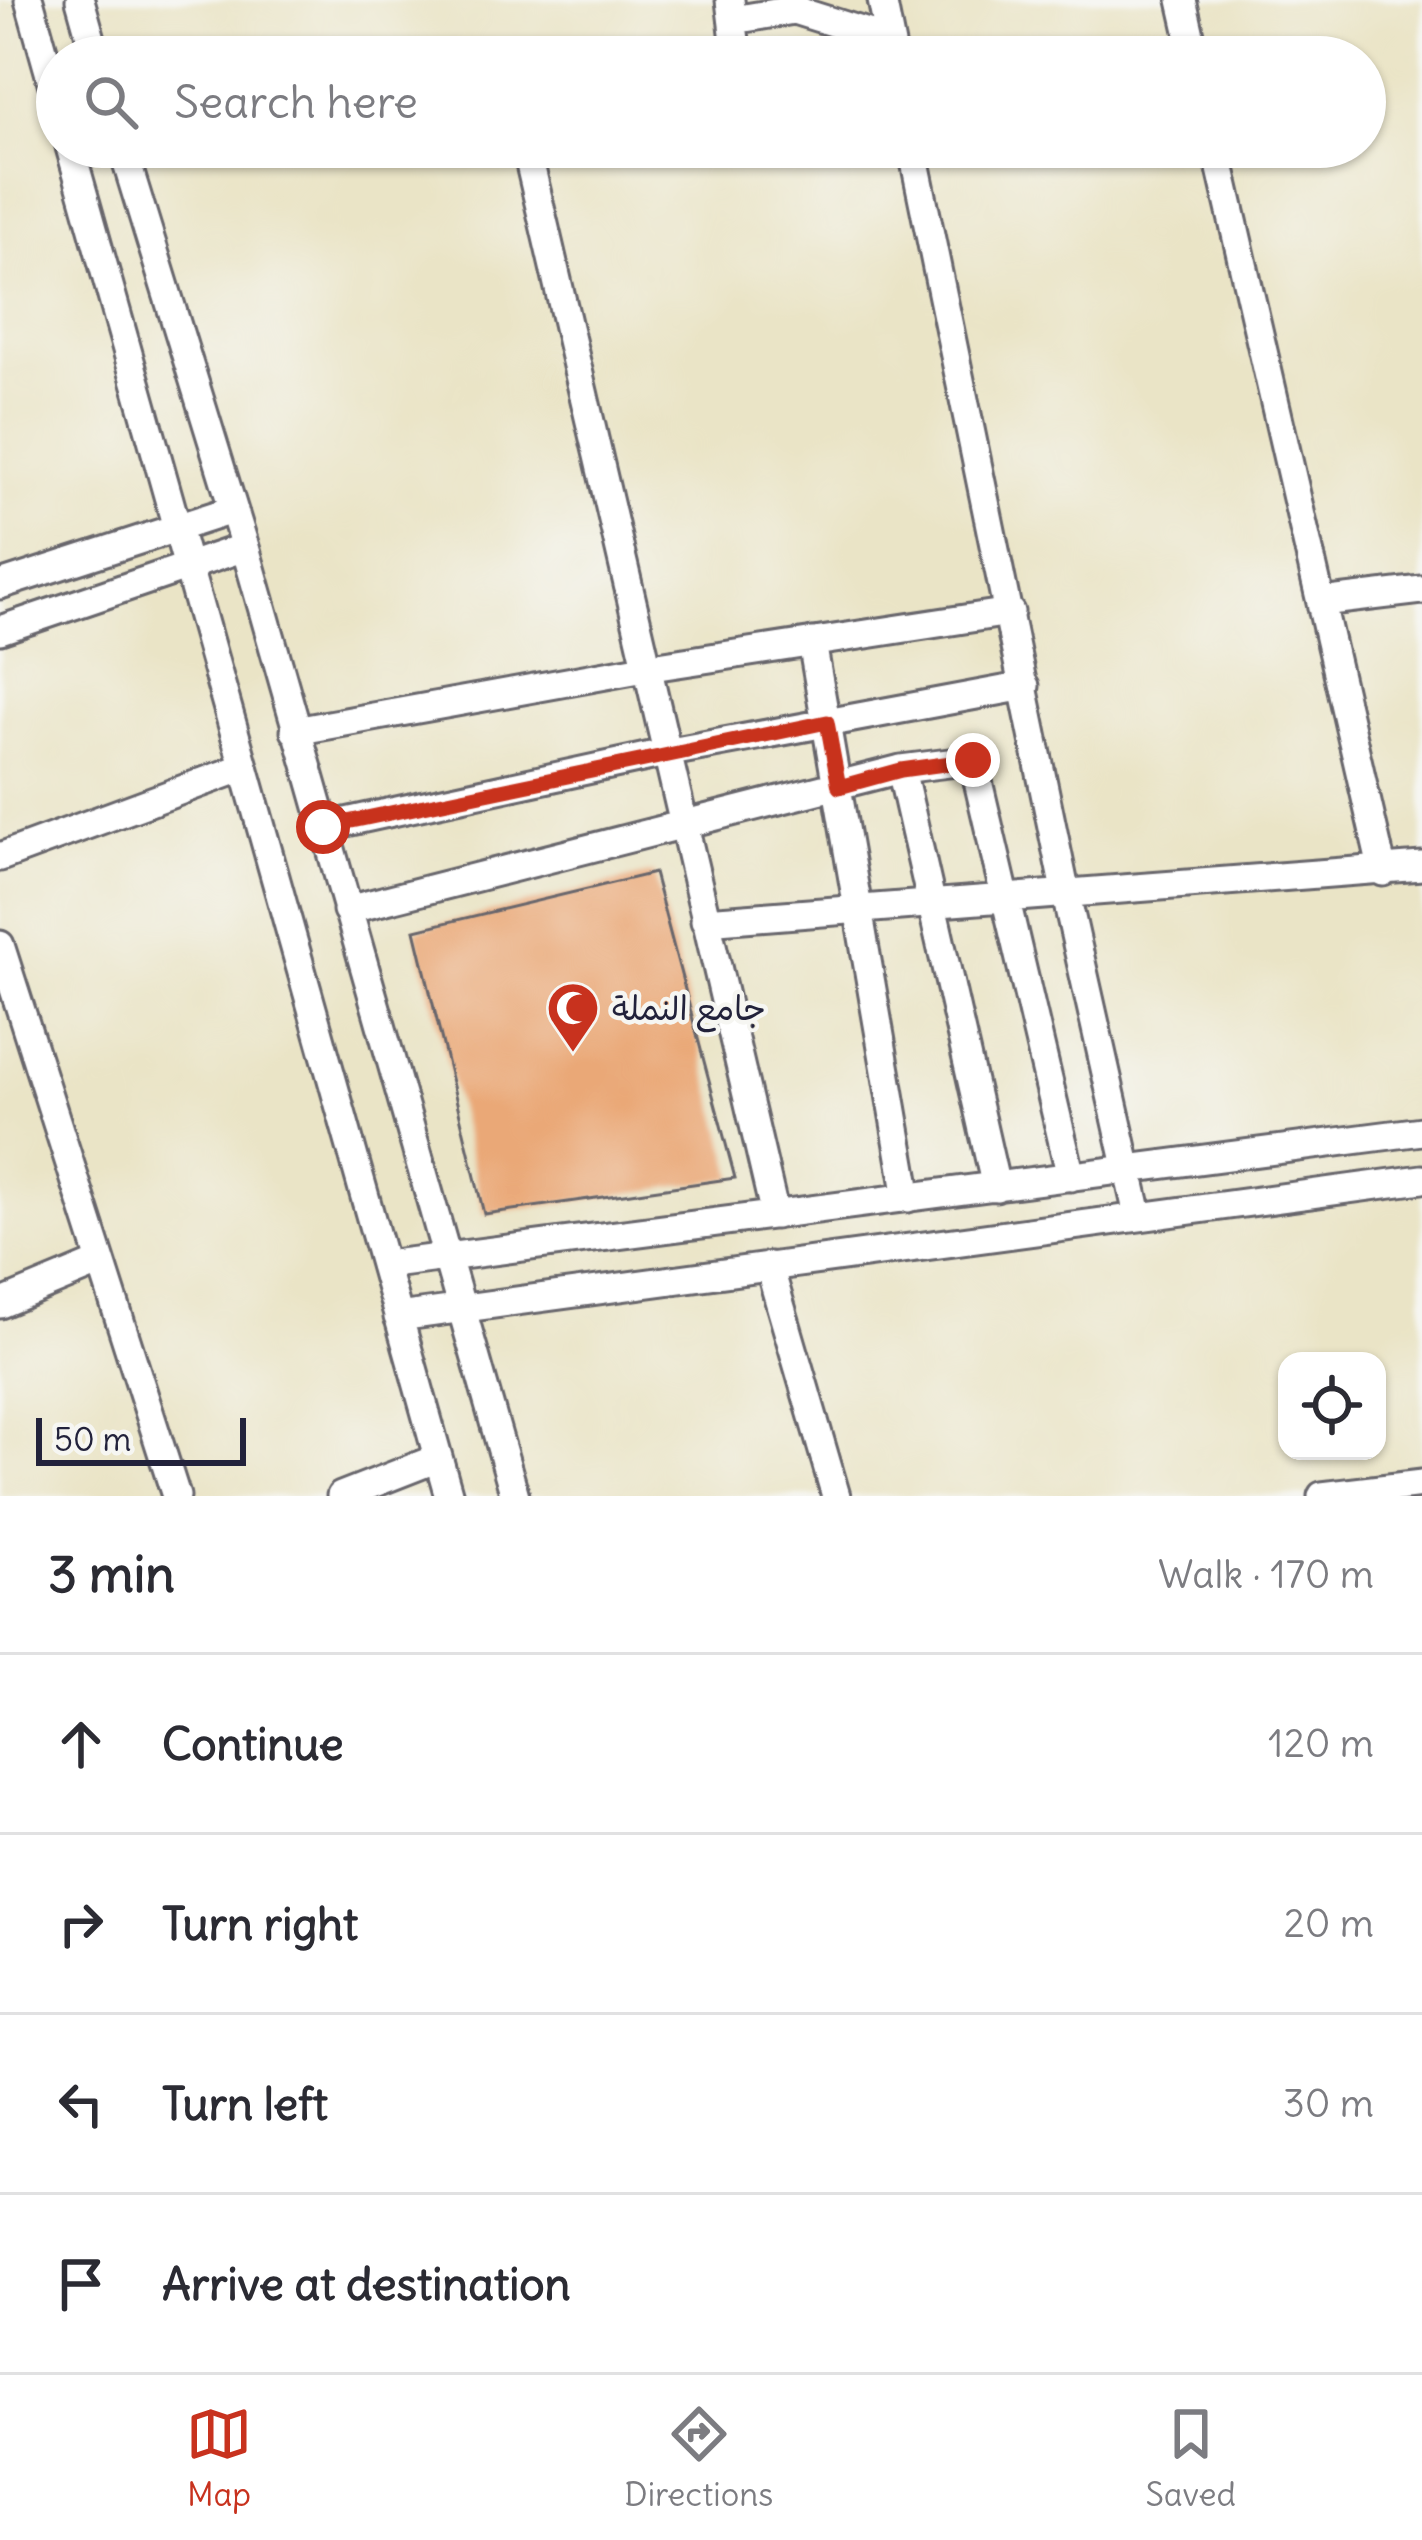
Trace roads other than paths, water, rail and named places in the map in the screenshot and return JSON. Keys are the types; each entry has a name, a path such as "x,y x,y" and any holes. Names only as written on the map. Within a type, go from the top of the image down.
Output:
{"street":[{"path":"29,0 39,36"},
{"path":"80,0 90,36"},
{"path":"882,0 889,36"},
{"path":"1182,0 1191,36"},
{"path":"732,10 794,5 863,36"},
{"path":"76,168 448,1496"},
{"path":"128,168 244,547 515,1496"},
{"path":"531,168 775,1215"},
{"path":"916,168 1066,895 1138,1215"},
{"path":"1221,168 1383,872"},
{"path":"0,585 232,510"},
{"path":"0,630 244,547"},
{"path":"1321,602 1422,590"},
{"path":"295,731 645,668 1010,612"},
{"path":"812,642 862,910 908,1198"},
{"path":"323,827 665,753 1025,686"},
{"path":"347,910 901,770 973,760 1071,1177"},
{"path":"0,857 244,767"},
{"path":"901,770 997,1187"},
{"path":"705,921 1422,866"},
{"path":"0,945 176,1496"},
{"path":"384,1264 1422,1132"},
{"path":"398,1317 1422,1179"},
{"path":"0,1304 101,1262"},
{"path":"769,1266 836,1496"},
{"path":"341,1496 438,1458"},
{"path":"1322,1496 1422,1484"}],"place":[{"name":"جامع النملة","path":"573,1054"}]}
